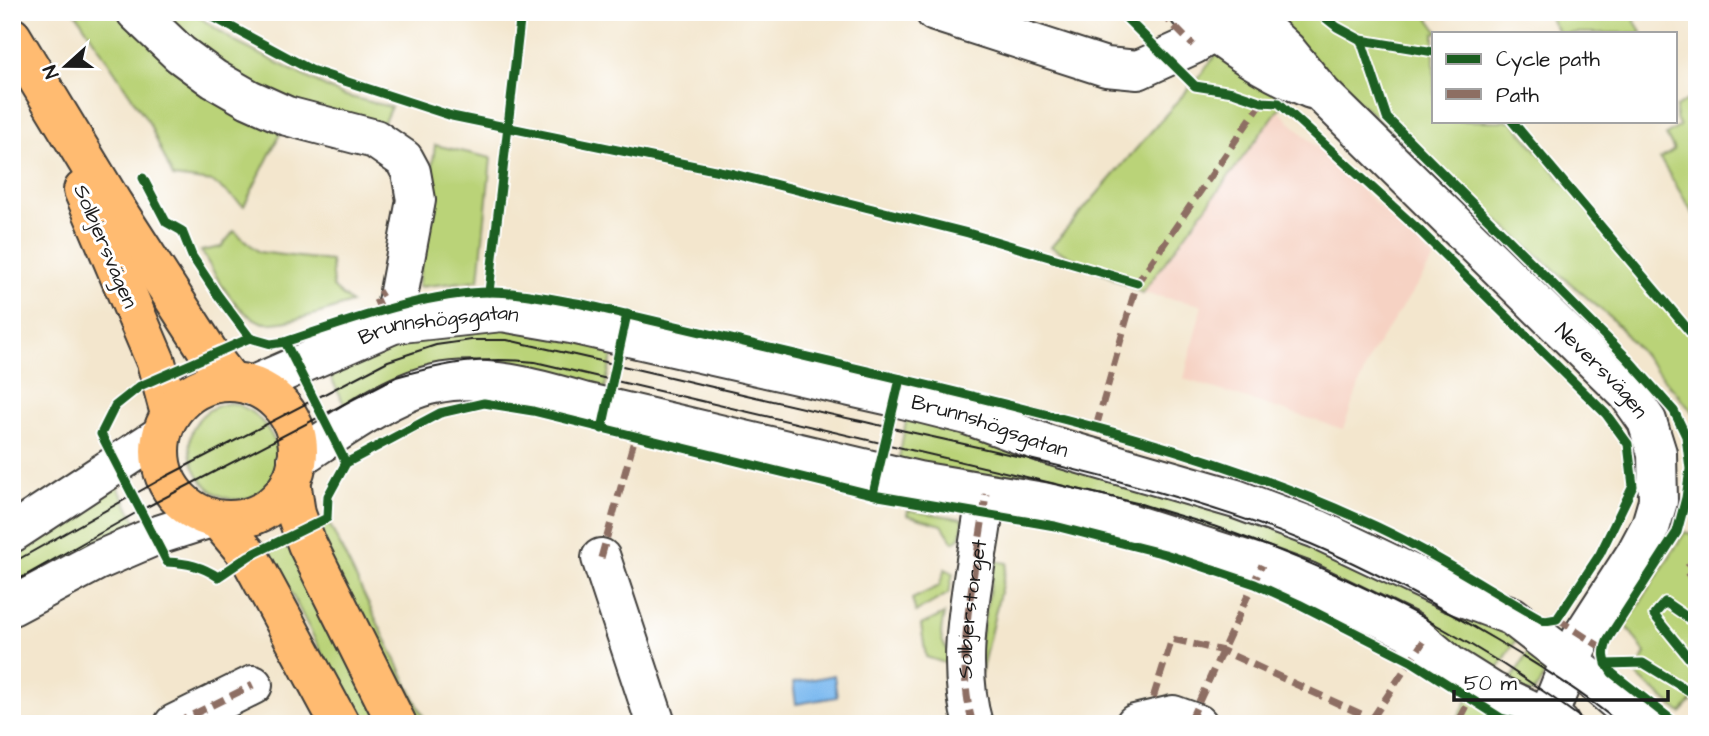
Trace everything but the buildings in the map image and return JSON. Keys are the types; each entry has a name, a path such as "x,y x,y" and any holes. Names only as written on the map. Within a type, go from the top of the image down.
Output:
{"main road":[{"name":"Solbjersvägen","path":"12,37 211,356 241,384 277,401 287,414 296,436 296,514 307,544 397,724"},
{"name":"Solbjersvägen","path":"36,79 156,362 166,425 160,456 165,478 174,494 191,509 215,520 249,556 340,724"},
{"path":"166,425 186,397 200,388 215,383 241,384"},
{"path":"215,520 245,519 261,512 277,501 294,470"}],"street":[{"path":"136,12 180,54 225,86 286,116 376,139 404,159 411,172 416,200 393,324"},
{"path":"935,12 1106,67 1138,70 1229,17"},
{"name":"Neversvägen","path":"1229,17 1268,68 1322,94 1628,394 1647,421 1657,453 1659,476 1658,501 1651,525 1583,635 1570,661 1554,720"},
{"name":"Brunnshögsgatan","path":"241,384 393,324 502,312 571,324 895,397 967,415 1049,445 1236,499 1317,529 1452,593 1512,616 1570,661 1643,724"},
{"path":"294,470 393,399 433,384 477,380 533,387 583,402 918,481 1043,502 1110,517 1306,581 1409,631 1450,665 1493,692 1554,720"},
{"path":"12,533 166,425"},
{"name":"Solbjerstorget","path":"973,724 966,669 968,620 986,494"},
{"path":"12,606 97,561 155,536 215,520"},
{"path":"601,558 656,724"},
{"path":"174,724 253,685"},
{"path":"1135,724 1173,715 1198,724"}],"shaded area":[{"path":"1278,110 1434,259 1370,356 1343,429 1184,379 1202,305 1142,293"}],"green space":[{"path":"75,12 121,12 284,126 244,206 213,182 173,177 149,123"},
{"path":"154,12 192,12 237,43 342,95 391,107 382,126 251,92"},
{"path":"1248,12 1424,12 1438,32 1432,32 1432,122 1513,122 1687,328 1697,322 1697,417 1612,319 1313,63 1142,293 1051,247 1202,73"},
{"path":"1546,12 1646,12 1634,20 1641,32 1558,32"},
{"path":"1697,94 1697,220 1660,159 1674,150 1666,135 1680,126 1678,106"},
{"path":"435,145 491,158 479,280 418,287"},
{"path":"234,231 259,252 331,261 333,287 351,303 279,322 261,322 251,317 226,291 201,251 221,247"},
{"path":"488,325 615,343 602,401 525,380 353,422 327,370 405,337"},
{"path":"231,403 252,412 261,421 269,430 278,453 278,465 273,480 259,494 246,499 227,498 210,490 198,476 191,458 190,440 196,424 209,410"},
{"path":"908,411 1218,503 1520,634 1491,680 1419,627 897,468"},
{"path":"116,484 141,530 12,594 12,552"},
{"path":"908,510 964,519 960,538 953,542 942,525 907,515"},
{"path":"329,523 427,724 413,724 314,530"},
{"path":"1685,532 1697,536 1697,695 1681,713 1636,675 1645,653 1626,625"},
{"path":"293,540 385,724 361,724 349,706 270,552"},
{"path":"995,561 1007,563 981,673 978,651"},
{"path":"945,569 953,573 949,593 916,612 912,599 939,586"},
{"path":"944,614 941,635 951,653 948,664 926,657 921,625"},
{"path":"1535,642 1546,662 1539,687 1532,693 1505,689"},
{"path":"1471,694 1512,724 1454,724"}],"water":[{"path":"834,675 837,697 796,704 793,683"}],"tram line":[{"path":"12,563 165,477 388,361 436,345 471,340 507,340 1029,459 1143,488 1256,523 1335,554 1428,601 1544,669 1620,724"},
{"path":"12,583 141,510 396,377 465,362 516,360 535,362 1141,504 1222,529 1319,567 1413,613 1504,665 1589,724"}],"marked path":[{"path":"1160,12 1193,45"},
{"path":"1096,427 1137,283 1262,102"},
{"path":"382,312 375,297 383,292"},
{"path":"601,558 635,437"},
{"path":"973,724 967,697 966,639 986,494"},
{"path":"1697,557 1685,570 1697,584"},
{"path":"1190,721 1262,565"},
{"path":"1557,619 1604,649"},
{"path":"1153,698 1172,639 1223,651 1361,714"},
{"path":"1372,719 1423,642"},
{"path":"174,724 253,685"},
{"path":"1460,719 1470,700"}],"cycle path":[{"path":"204,12 311,70 452,116 734,174 968,233 1137,283"},
{"path":"489,292 521,12"},
{"path":"143,178 166,222 182,231 192,256 250,338 271,344 285,342 386,310 439,297 465,294 513,293 582,304 1018,407 1191,455 1248,474 1360,519 1431,555 1545,621 1557,619 1600,554 1633,486 1628,444 1606,414 1418,229 1279,103 1262,102 1233,92 1195,86 1120,12"},
{"path":"1318,12 1337,27 1361,40 1432,52"},
{"path":"1361,40 1387,118 1626,357 1674,411 1686,436 1690,469 1677,532 1609,637 1604,652 1612,673 1677,724"},
{"path":"1513,122 1697,340"},
{"path":"602,429 627,314"},
{"path":"250,338 140,386 115,406 101,434 167,562 194,566 218,577 249,556 327,518 328,496 346,463 440,413 484,403 533,411 879,496 1055,526 1165,554 1255,584 1299,604 1411,661 1501,718 1525,724"},
{"path":"285,342 346,463"},
{"path":"873,494 900,379"},
{"path":"1697,624 1665,602 1654,615 1697,668"},
{"path":"1606,664 1643,663 1689,691 1697,684"}]}
